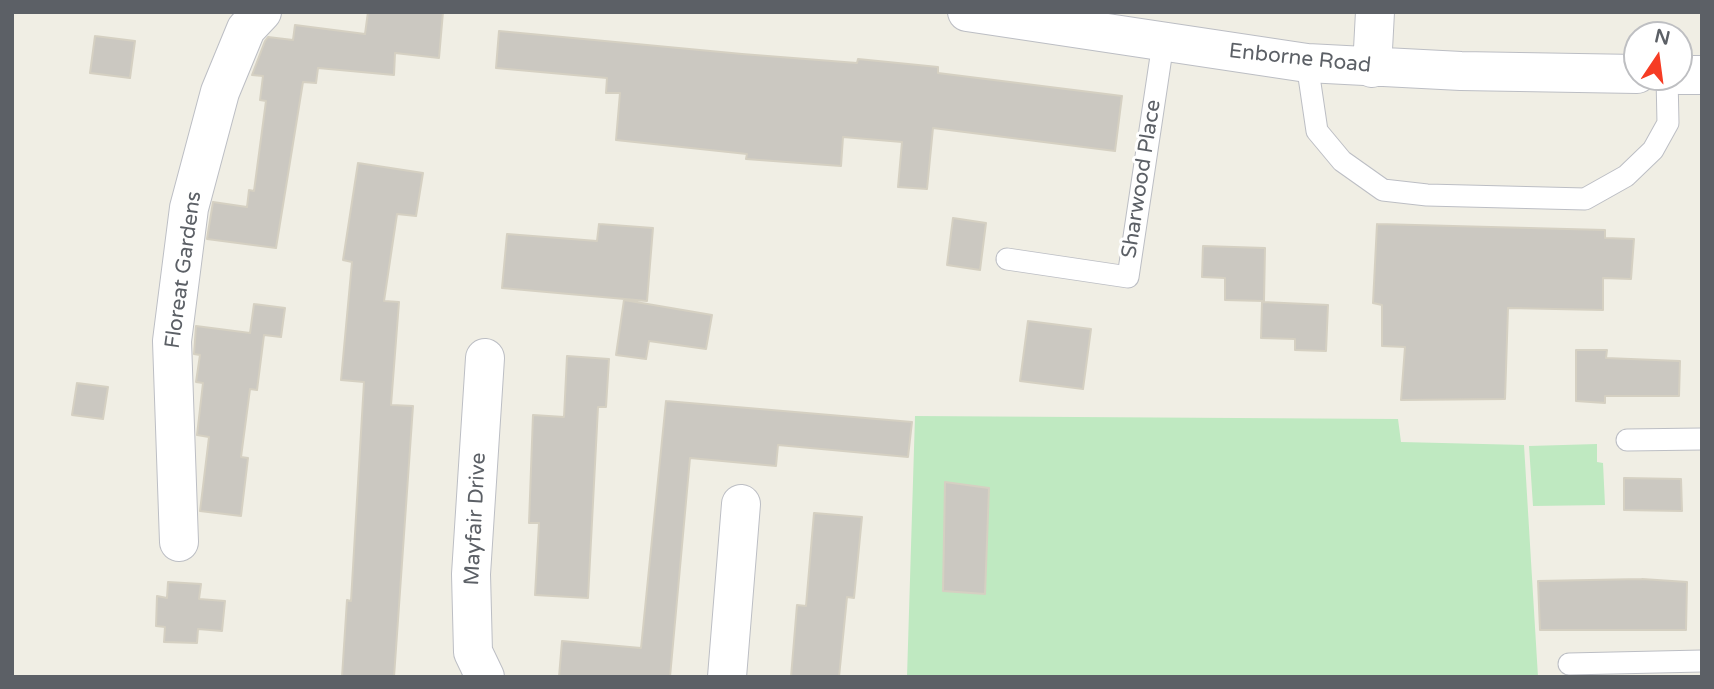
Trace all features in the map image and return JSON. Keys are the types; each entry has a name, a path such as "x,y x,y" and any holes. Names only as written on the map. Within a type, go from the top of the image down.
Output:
{"street":[{"name":"Floreat Gardens","path":"179,542 172,341 189,208 220,92 246,29 262,12"},
{"name":"Enborne Road","path":"967,12 1307,63 1372,68 1623,74"},
{"path":"1372,68 1375,12"},
{"name":"Mayfair Drive","path":"485,358 471,574 473,652 485,677"},
{"path":"727,677 741,504"}],"lane":[{"name":"Sharwood Place","path":"1007,258 1128,277 1163,43"},
{"path":"1307,63 1317,131 1342,161 1383,190 1427,195 1585,199 1626,176 1653,150 1668,123 1667,91"},
{"path":"1627,440 1702,439"},
{"path":"1569,664 1607,670 1702,661"}],"green space":[{"path":"915,416 1398,419 1401,442 1524,445 1538,677 907,677"},
{"path":"1597,444 1597,462 1603,463 1605,505 1533,506 1529,446"}],"building":[{"path":"368,12 443,12 439,58 395,53 394,75 318,68 316,83 303,82 276,248 207,239 213,202 247,207 249,190 254,191 266,101 260,100 263,76 252,75 265,41 268,37 293,40 295,25 365,34"},
{"path":"499,31 742,54 857,63 858,59 938,67 938,73 1122,96 1115,151 933,128 927,189 898,187 902,142 843,137 841,166 746,159 747,154 616,140 620,93 606,93 607,78 496,68"},
{"path":"95,36 135,41 130,78 90,73"},
{"path":"358,163 423,173 416,216 397,214 384,301 399,302 391,405 413,406 394,677 342,677 347,600 351,601 364,382 341,380 352,262 343,260"},
{"path":"953,218 986,223 980,270 947,265"},
{"path":"599,224 653,228 647,301 502,288 507,234 597,241"},
{"path":"1377,224 1605,230 1605,238 1634,239 1631,279 1603,278 1603,310 1508,308 1505,399 1401,400 1405,347 1382,346 1382,305 1373,303"},
{"path":"1203,246 1265,248 1264,301 1225,300 1225,278 1202,277"},
{"path":"624,300 712,315 706,349 649,341 646,359 616,355"},
{"path":"1262,302 1328,305 1326,351 1295,350 1295,339 1261,338"},
{"path":"254,304 285,308 281,337 264,335 257,390 250,389 241,457 248,458 241,516 200,511 209,437 197,435 203,383 196,382 200,355 194,354 196,326 250,333"},
{"path":"1028,321 1091,329 1083,389 1020,381"},
{"path":"1576,350 1607,350 1606,358 1680,361 1679,396 1605,396 1605,403 1576,401"},
{"path":"567,356 609,359 606,407 598,407 588,598 535,595 539,523 529,523 533,415 564,417"},
{"path":"77,383 108,387 103,419 72,415"},
{"path":"666,401 912,422 908,457 778,445 776,466 690,458 670,677 559,677 562,641 641,648"},
{"path":"1624,478 1681,479 1682,511 1624,510"},
{"path":"945,482 989,488 985,594 943,591"},
{"path":"814,513 862,517 854,598 847,597 839,677 791,677 797,605 806,606"},
{"path":"1642,579 1687,582 1686,630 1540,630 1538,581"},
{"path":"168,582 201,584 199,599 225,601 222,631 198,629 197,643 164,642 165,627 156,626 157,596 167,598"}]}
